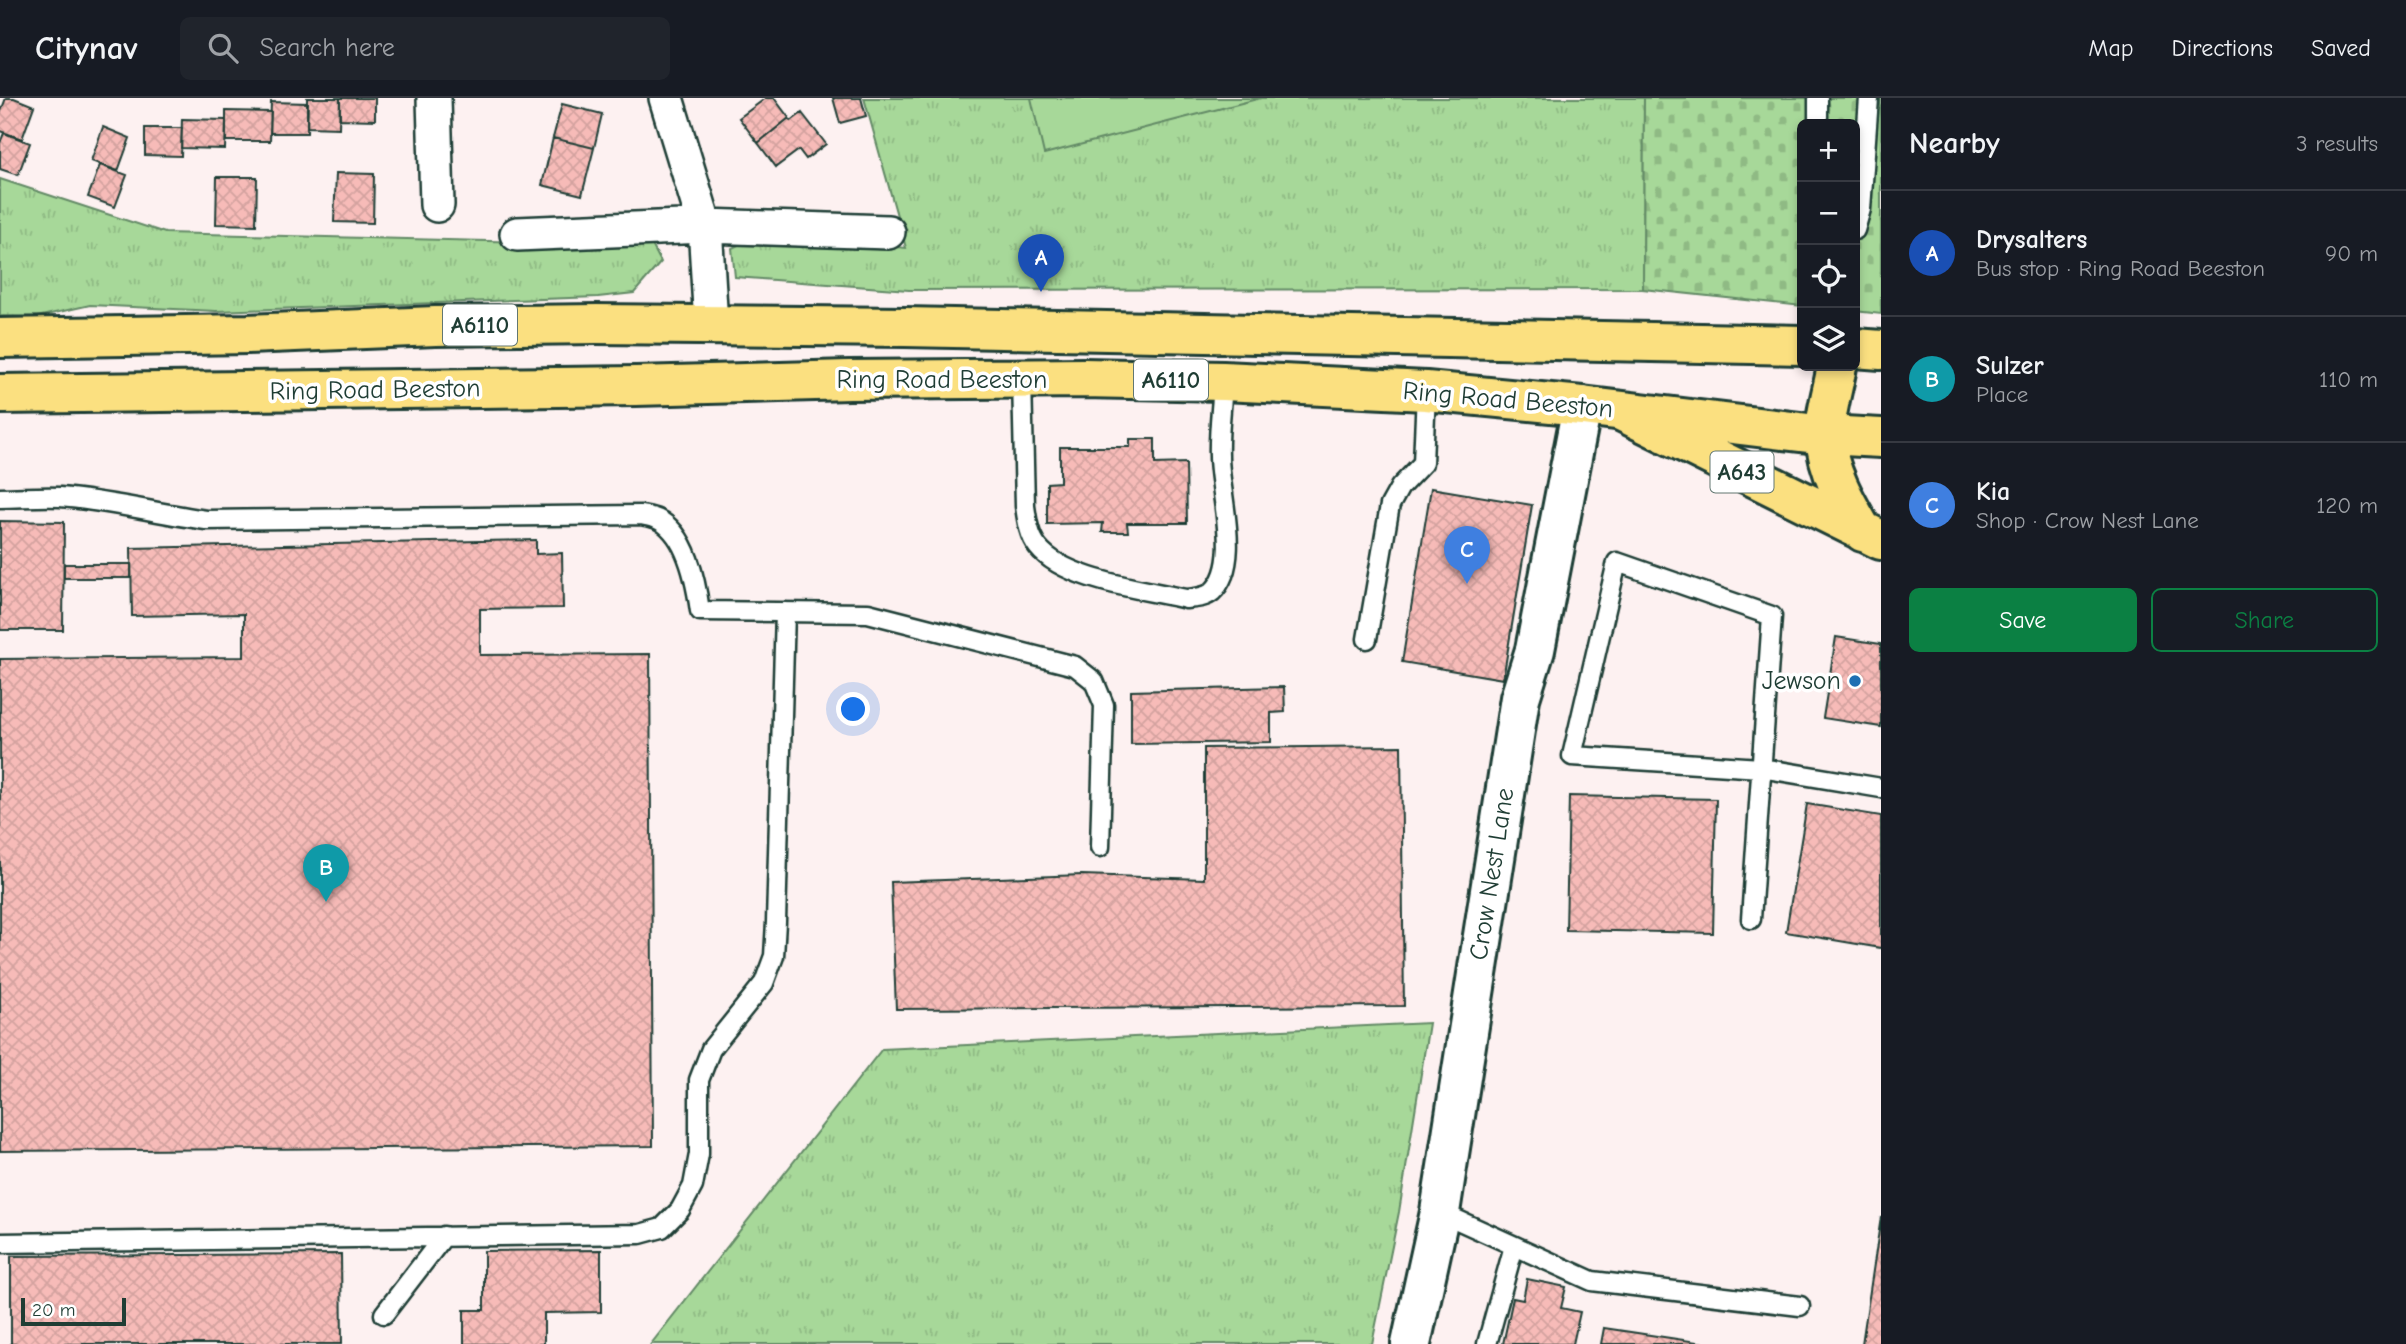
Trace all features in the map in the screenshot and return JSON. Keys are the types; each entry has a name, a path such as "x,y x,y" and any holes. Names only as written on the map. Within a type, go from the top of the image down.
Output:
{"main road":[{"name":"Ring Road Beeston","path":"0,338 248,334 435,326 711,325 1797,345"},
{"path":"1860,350 1881,351"},
{"path":"1860,352 1881,360"},
{"name":"A643","path":"1836,371 1825,435 1833,469 1847,504 1872,536"},
{"name":"Ring Road Beeston","path":"0,394 636,386 849,380 1223,381 1426,391 1582,406 1825,435 1881,438"},
{"name":"A643","path":"1621,411 1872,536"}],"street":[{"path":"434,98 437,205"},
{"path":"666,98 705,226 711,325"},
{"path":"517,234 705,226 888,232"},
{"name":"Crow Nest Lane","path":"1412,1344 1440,1212 1520,698 1535,650 1582,406"}],"lane":[{"path":"1818,98 1818,119"},
{"path":"1860,212 1869,98"},
{"path":"1022,379 1025,506 1027,527 1037,547 1075,573 1186,599 1200,598 1211,593 1218,584 1227,560 1228,539 1219,457 1223,381"},
{"path":"1367,639 1390,505 1400,487 1423,463 1426,391"},
{"path":"0,498 58,497 206,520 641,515 659,519 673,533 688,557 700,611 868,613 1076,666 1094,681 1104,705 1100,847"},
{"path":"1751,919 1761,768 1772,615 1617,562 1572,757 1761,768 1881,788"},
{"path":"0,1243 640,1234 662,1228 680,1210 693,1186 699,1154 699,1080 711,1049 764,983 774,956 785,612"},
{"path":"1440,1212 1592,1281 1800,1306"},
{"path":"384,1314 444,1236"},
{"path":"1487,1344 1514,1246"}],"green space":[{"path":"864,98 1644,98 1643,289 909,290 735,277 732,248 760,235 906,248"},
{"path":"1031,98 1261,98 1044,154"},
{"path":"1644,98 1881,98 1881,314 1860,312 1860,119 1797,119 1797,305 1643,289"},
{"path":"0,179 165,233 652,245 661,262 634,293 598,297 216,311 90,305 37,317 0,316"},
{"path":"1429,1023 1399,1212 1372,1344 651,1344 882,1049"}],"building":[{"path":"6,98 14,98 34,106 22,139 0,131 0,114"},
{"path":"307,98 340,98 339,128 307,127"},
{"path":"340,98 375,98 375,120 340,119"},
{"path":"766,98 774,98 789,118 758,143 739,118"},
{"path":"833,98 861,98 866,116 840,123"},
{"path":"271,102 308,103 307,133 270,133"},
{"path":"562,104 602,114 594,148 553,138"},
{"path":"226,111 271,112 270,141 226,141"},
{"path":"802,113 826,144 806,159 799,150 776,167 758,143 789,118 791,121"},
{"path":"182,119 226,120 225,149 181,148"},
{"path":"103,127 130,138 118,171 91,161"},
{"path":"145,128 182,128 181,156 145,155"},
{"path":"4,133 30,143 18,175 0,169 0,143"},
{"path":"553,138 594,148 582,195 542,185"},
{"path":"100,165 127,175 115,207 88,197"},
{"path":"336,173 374,174 373,223 334,222"},
{"path":"217,177 257,177 256,225 216,224"},
{"path":"1130,439 1155,439 1155,464 1186,463 1187,523 1127,523 1128,532 1102,532 1103,523 1047,524 1047,483 1060,482 1060,447 1130,447"},
{"path":"1431,488 1532,505 1503,679 1402,662"},
{"path":"0,521 64,522 63,630 0,630"},
{"path":"536,540 536,554 562,553 563,608 480,609 480,655 650,654 653,1146 0,1151 0,659 244,657 244,614 132,616 131,548"},
{"path":"64,564 131,564 131,578 64,578"},
{"name":"Jewson","path":"1836,637 1881,644 1881,727 1823,718"},
{"path":"1284,687 1285,712 1271,713 1271,742 1131,744 1131,691"},
{"path":"1401,746 1404,1006 896,1009 891,882 1082,875 1204,879 1204,748"},
{"path":"1569,796 1716,799 1713,933 1566,930"},
{"path":"1807,804 1881,816 1881,948 1786,932"},
{"path":"1881,1217 1881,1344 1862,1344"},
{"path":"601,1250 601,1312 544,1313 544,1344 464,1344 464,1310 484,1310 484,1251"},
{"path":"341,1254 342,1344 11,1344 11,1256"},
{"path":"1527,1279 1566,1287 1561,1308 1580,1312 1573,1344 1503,1344 1513,1298 1523,1300"},
{"path":"1604,1328 1710,1344 1601,1344"}],"place":[{"name":"Drysalters","path":"1041,292"},
{"name":"Kia","path":"1467,584"},
{"name":"Jewson","path":"1855,681"},
{"name":"Sulzer","path":"326,902"}]}
